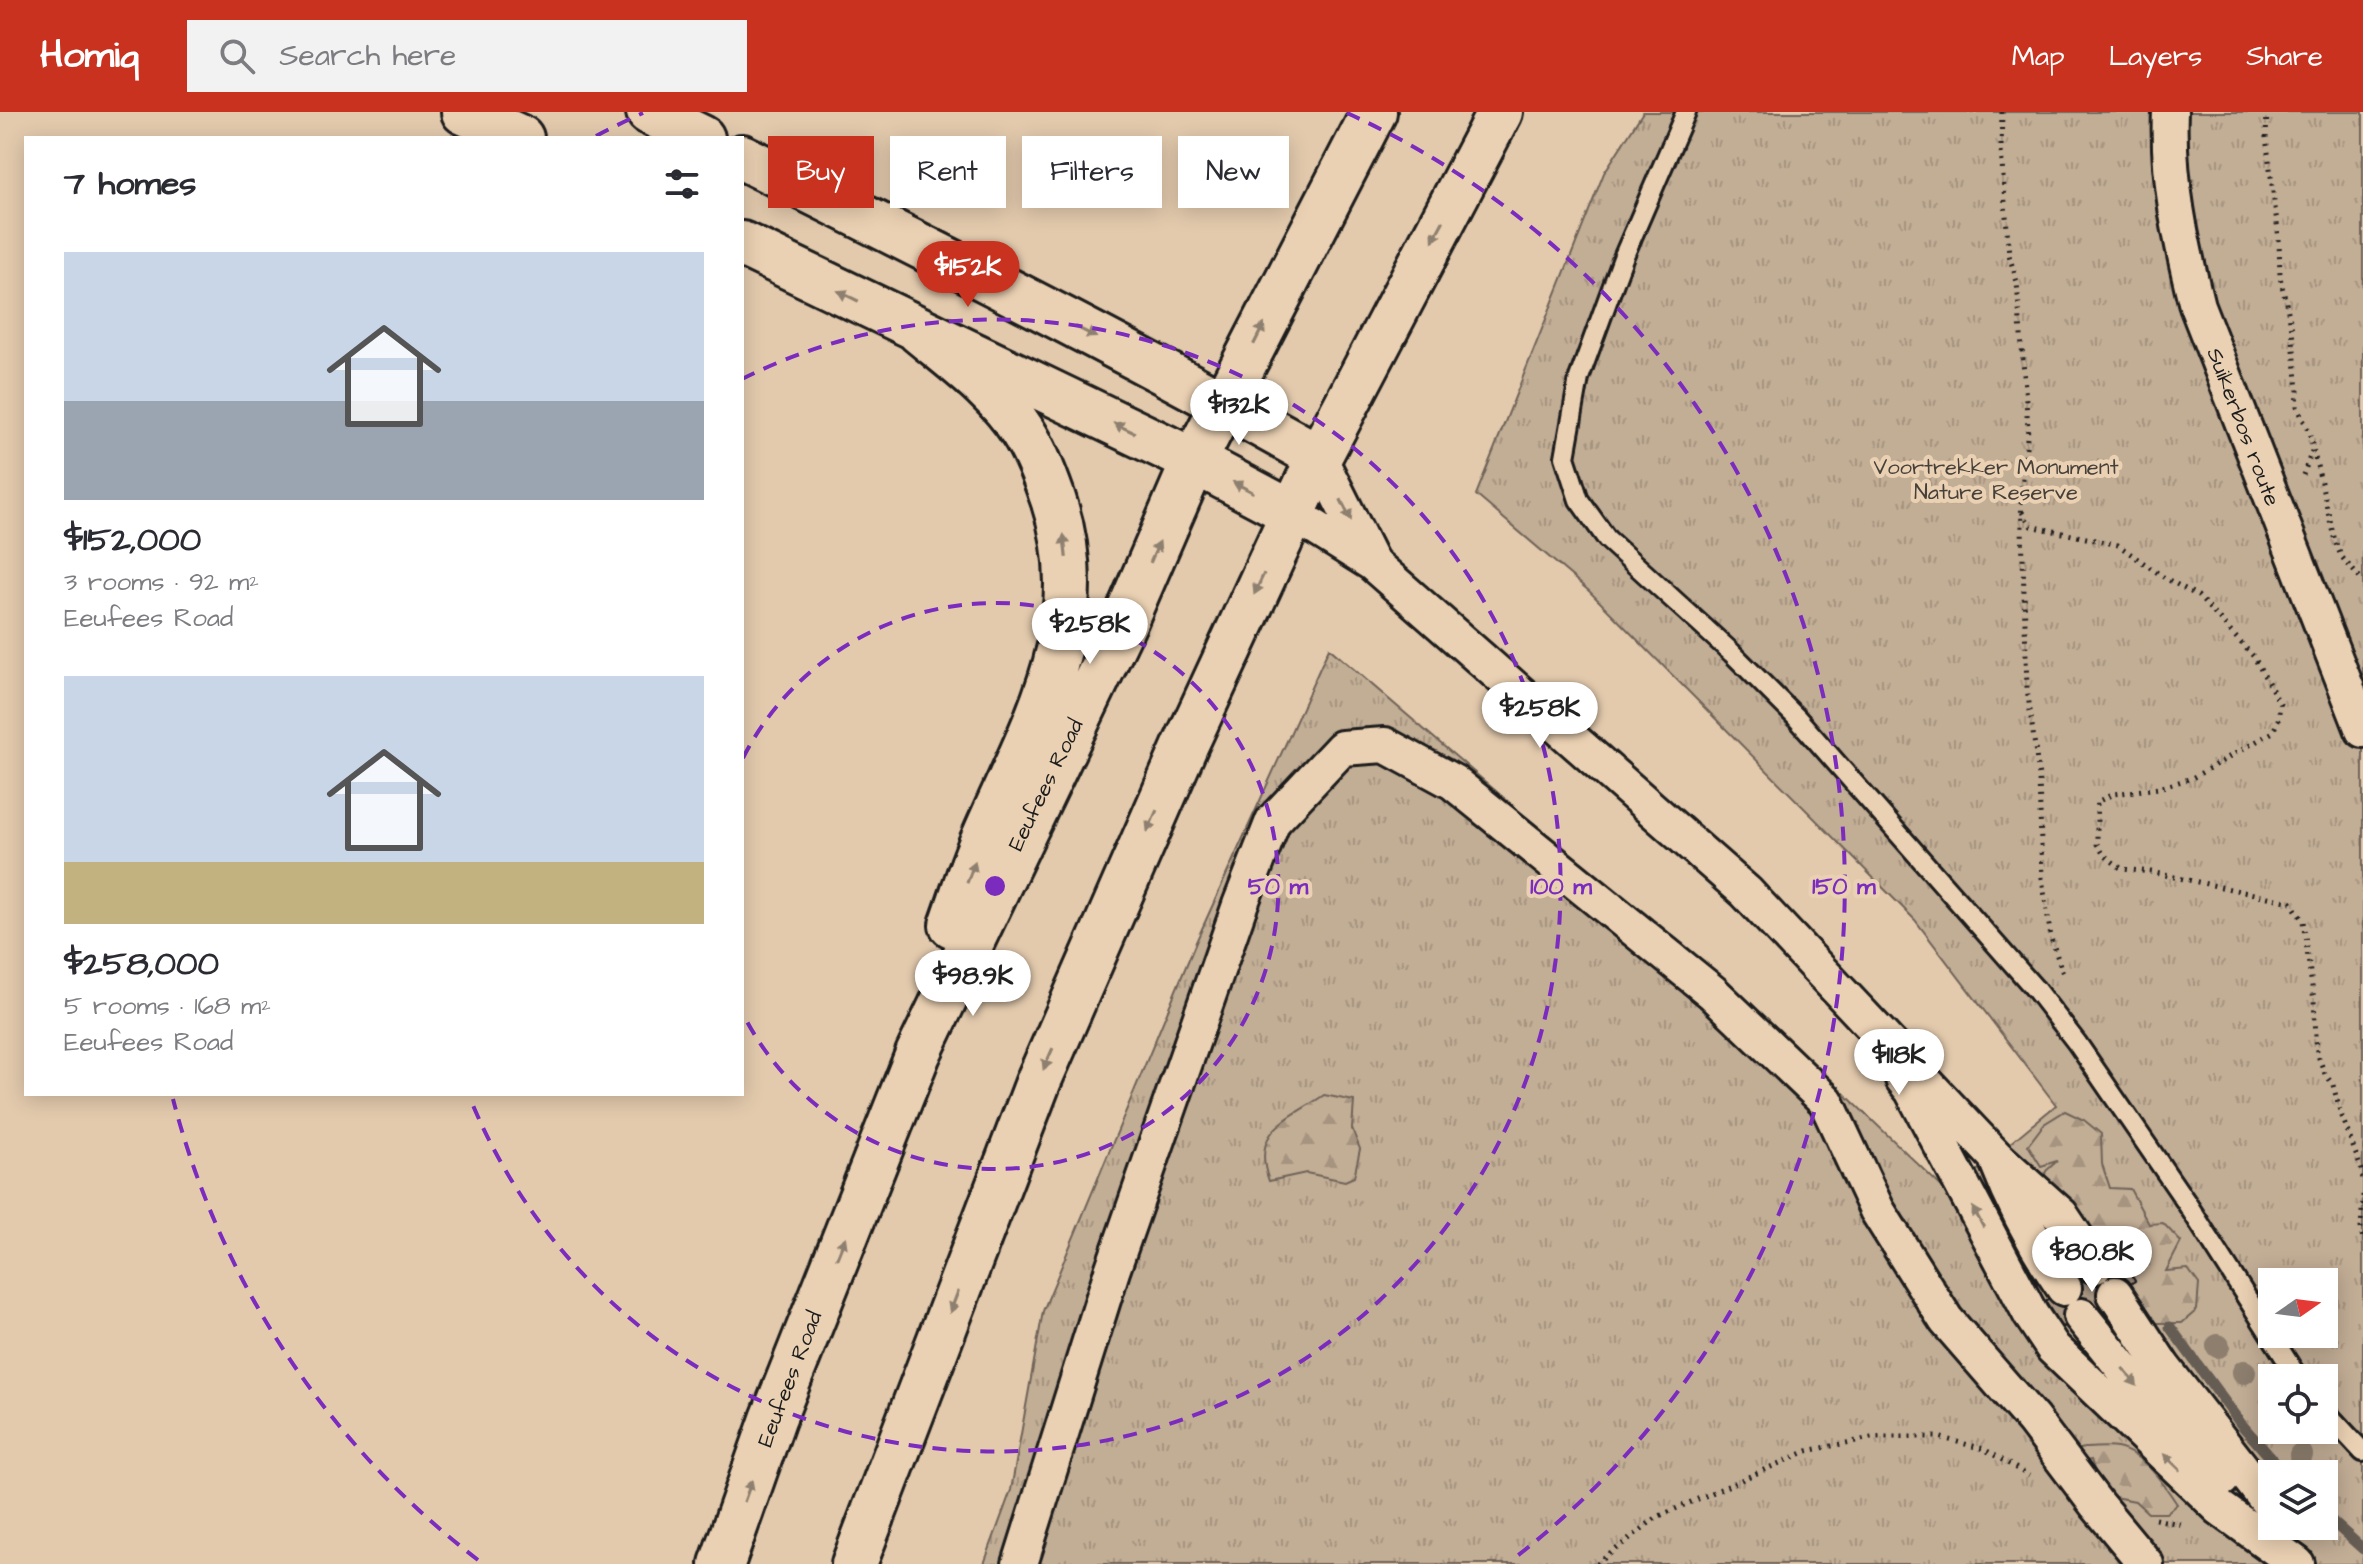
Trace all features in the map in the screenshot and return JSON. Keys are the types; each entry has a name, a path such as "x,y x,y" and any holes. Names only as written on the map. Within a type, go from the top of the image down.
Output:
{"main road":[{"path":"464,112 517,136"},
{"path":"649,112 698,136"},
{"name":"Eeufees Road","path":"722,1564 773,1419 918,1054 1124,623 1194,461 1374,112"},
{"path":"854,1564 1039,1080 1186,744 1319,457 1500,112"},
{"path":"744,158 1223,403 1319,457"},
{"path":"744,245 1194,461 1292,513"},
{"path":"918,1054 940,959 972,870 1050,687 1067,614 1068,576 1063,529 1044,474 1022,431 983,385 919,331"}],"street":[{"name":"Suikerbos route","path":"2170,112 2172,175 2181,242 2197,306 2363,730"},
{"path":"1319,457 1372,563"},
{"path":"1292,513 1372,563 1746,892 1996,1157 2061,1215 2095,1266"},
{"path":"1020,1564 1112,1271 1240,905 1273,821 1342,748 1385,745 1453,782 1712,992 1826,1101 1877,1210 1946,1320 2033,1420 2146,1564"},
{"path":"1746,892 1912,1090 2031,1315 2053,1348 2220,1508 2297,1564"},
{"path":"1996,1157 2014,1205 2033,1242 2073,1302 2164,1419 2311,1564"},
{"path":"2115,1294 2163,1367 2258,1489"},
{"path":"2300,1540 2320,1564"}],"lane":[{"path":"1686,112 1623,258 1579,378 1565,457 1579,500 1607,539 1732,653 1796,717 2036,990 2077,1043 2186,1202 2289,1364"},
{"path":"2338,1425 2363,1452"}],"path":[{"path":"2002,112 2001,150 2009,255 2017,282 2027,414 2022,512 2027,688 2039,777 2042,878 2051,938 2066,984"},
{"path":"2267,112 2266,137 2279,239 2280,277 2292,329 2297,406 2309,432 2335,541 2341,556 2363,582"},
{"path":"2022,512 2031,526 2118,545 2165,578 2198,596 2254,657 2280,704 2273,732 2192,778 2159,788 2113,794 2097,802 2097,844 2104,855 2122,869 2151,872 2291,902 2303,921 2314,1001 2317,1053 2333,1085 2362,1171 2363,1183"},
{"path":"2363,1195 2363,1242"},
{"path":"1597,1564 1657,1517 1807,1451 1876,1437 1938,1437 1984,1449 2029,1476 2097,1505 2181,1525 2195,1525"}],"green space":[{"name":"Voortrekker Monument Nature Reserve","path":"1643,112 2363,112 2363,1564 984,1564 1011,1490 1043,1311 1196,942 1329,648 1803,1054 1949,1194 2056,1105 1915,920 1589,591 1476,495 1604,173"},
{"path":"1324,1095 1354,1101 1352,1129 1360,1149 1354,1177 1345,1181 1306,1173 1269,1181 1264,1163 1269,1138 1286,1119"},
{"path":"2065,1111 2084,1120 2101,1134 2102,1164 2110,1188 2130,1189 2149,1224 2163,1223 2181,1242 2166,1271 2188,1269 2199,1284 2197,1310 2182,1323 2144,1323 2042,1186 2046,1171 2057,1161 2041,1166 2028,1145 2044,1124"},
{"path":"2117,1448 2136,1456 2152,1470 2177,1504 2166,1513 2148,1513 2135,1501 2114,1497 2101,1490 2091,1460 2079,1463 2074,1451"}],"building":[{"path":"2117,1253 2135,1281 2105,1300 2120,1322 2105,1333 2090,1310 2062,1328 2045,1301"}],"waterway":[{"path":"2170,1327 2241,1424 2273,1460"},
{"path":"2338,1527 2363,1549"}]}
